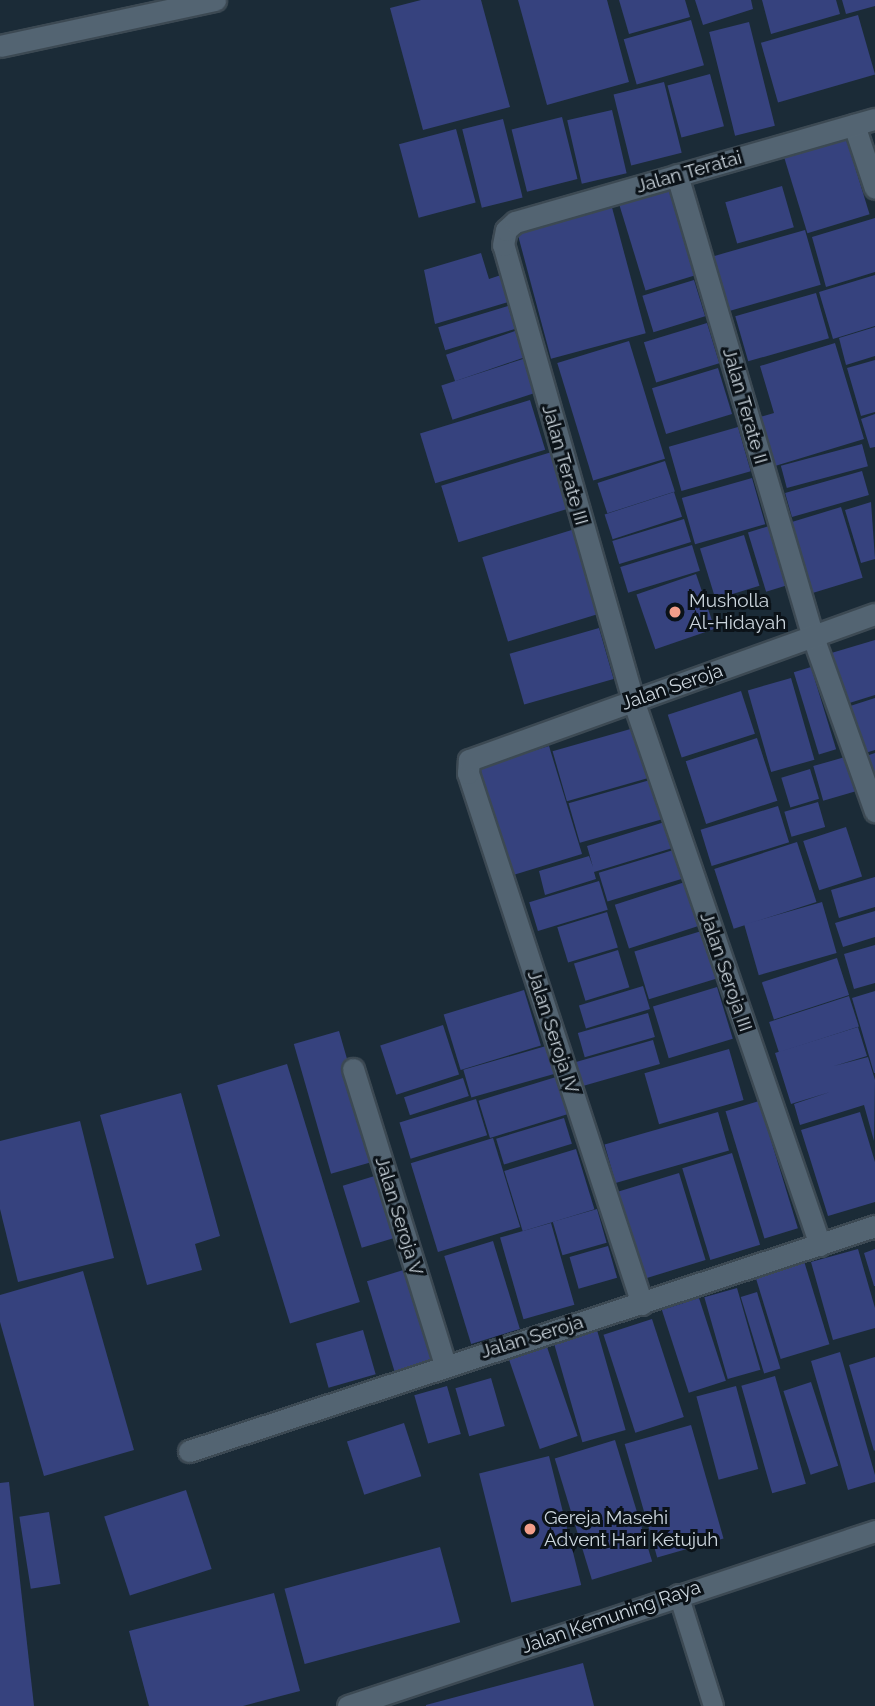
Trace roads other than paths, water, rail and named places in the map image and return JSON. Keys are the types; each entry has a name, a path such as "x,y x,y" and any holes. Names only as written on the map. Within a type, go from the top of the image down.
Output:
{"street":[{"path":"0,46 215,0"},
{"path":"865,122 875,188"},
{"name":"Jalan Teratai","path":"506,230 515,222 865,122"},
{"name":"Jalan Terate II","path":"677,175 813,637 875,811"},
{"name":"Jalan Terate III","path":"506,230 503,245 632,700"},
{"name":"Jalan Seroja","path":"469,760 875,614"},
{"name":"Jalan Seroja III","path":"632,700 820,1245"},
{"name":"Jalan Seroja IV","path":"469,760 468,773 642,1304"},
{"name":"Jalan Seroja V","path":"353,1069 445,1364"},
{"name":"Jalan Seroja","path":"189,1451 445,1364 642,1304 875,1226"},
{"name":"Jalan Kemuning Raya","path":"348,1706 678,1594 875,1531"}],"lane":[{"path":"678,1594 713,1706"}],"place":[{"name":"Musholla Al-Hidayah","path":"675,612"},
{"name":"Gereja Masehi Advent Hari Ketujuh","path":"530,1529"}]}
